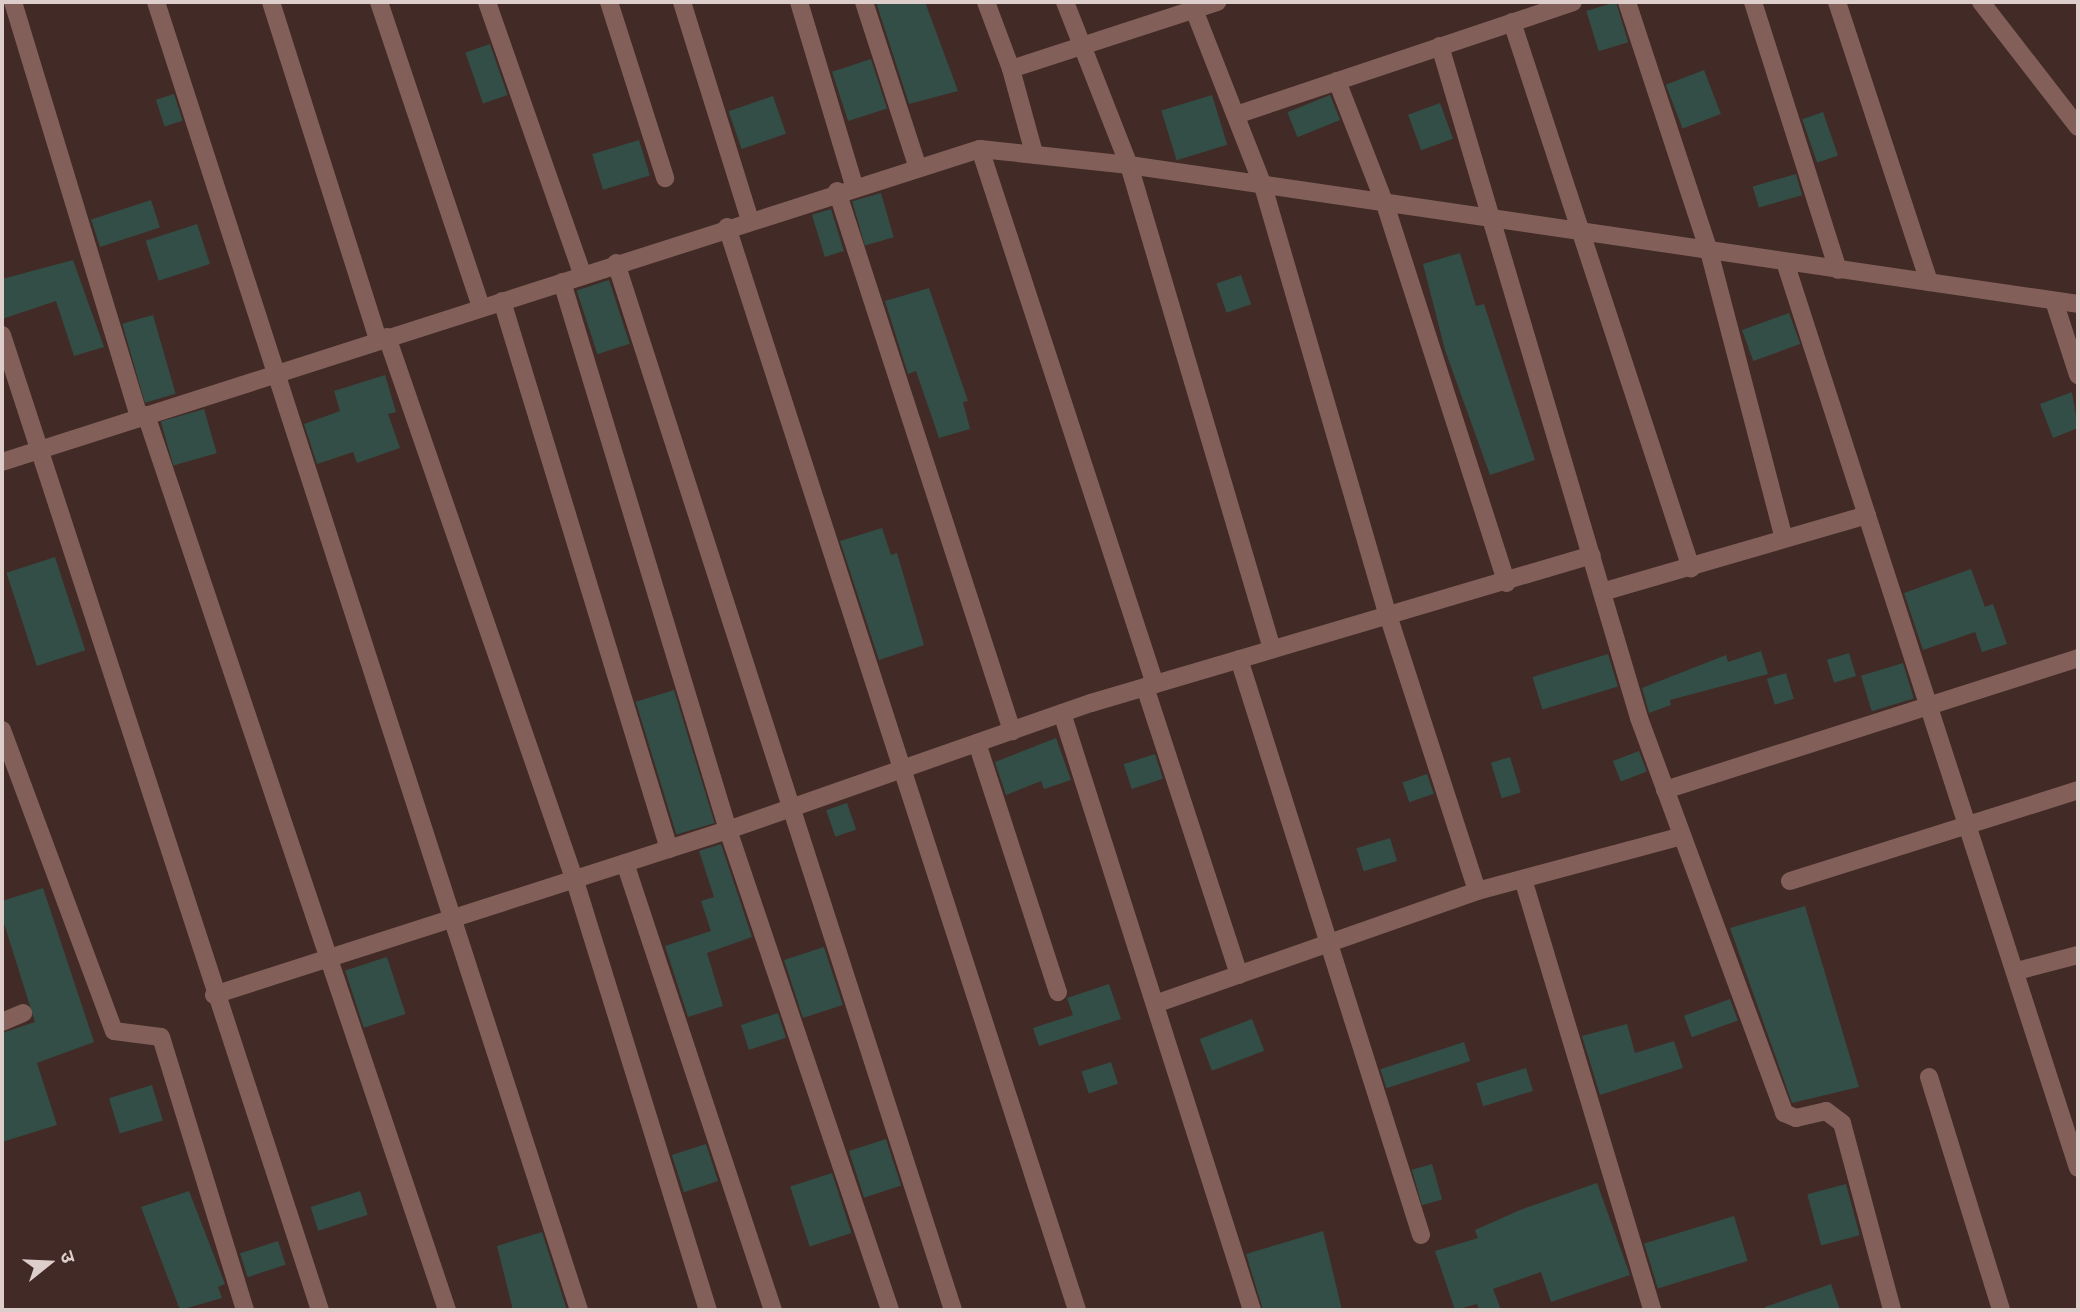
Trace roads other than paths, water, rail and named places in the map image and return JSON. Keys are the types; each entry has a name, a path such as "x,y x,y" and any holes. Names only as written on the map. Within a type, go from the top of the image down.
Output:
{"street":[{"path":"13,2 143,417 447,1310"},
{"path":"156,2 274,374 455,919 579,1310"},
{"path":"271,2 382,339 575,881 708,1310"},
{"path":"379,2 481,307"},
{"path":"487,2 582,274"},
{"path":"609,2 665,178"},
{"path":"682,2 750,220"},
{"path":"799,2 845,188 1012,730"},
{"path":"864,2 917,165"},
{"path":"986,2 1011,69 1034,153"},
{"path":"1065,2 1129,165 1272,649"},
{"path":"1011,69 1082,48 1192,6 1217,2"},
{"path":"1239,114 1573,2"},
{"path":"1627,2 1709,251 1783,536"},
{"path":"1753,2 1838,270"},
{"path":"1837,2 1928,282"},
{"path":"1981,2 2078,127"},
{"path":"1192,6 1239,114 1263,186 1388,615 1476,891"},
{"path":"1512,22 1584,233 1691,568"},
{"path":"1440,47 1494,220 1602,592 1665,790 1784,1113 1796,1118 1826,1111 1842,1123 1892,1310"},
{"path":"1337,81 1385,204 1507,583"},
{"path":"980,149 1239,975"},
{"path":"2,462 845,188 917,165 980,149 1129,165 2078,304"},
{"path":"727,227 1077,1310"},
{"path":"617,262 953,1310"},
{"path":"1785,262 1971,824 2078,1168"},
{"path":"562,282 728,830 890,1310"},
{"path":"502,300 669,849"},
{"path":"2054,300 2078,375"},
{"path":"2,335 214,995 320,1310"},
{"path":"1602,592 1691,568 1783,536 1867,515"},
{"path":"214,995 575,881 1062,713 1388,615 1507,583 1592,555"},
{"path":"1665,790 1929,702 2078,658"},
{"path":"1240,659 1421,1234"},
{"path":"1062,713 1252,1310"},
{"path":"2,730 114,1031 160,1037 245,1310"},
{"path":"977,743 1058,992"},
{"path":"1790,881 2078,790"},
{"path":"1155,1004 1330,945 1476,891 1682,836"},
{"path":"625,863 773,1310"},
{"path":"1522,879 1652,1310"},
{"path":"2017,971 2078,955"},
{"path":"2,1022 23,1013"},
{"path":"1929,1077 2001,1310"}]}
